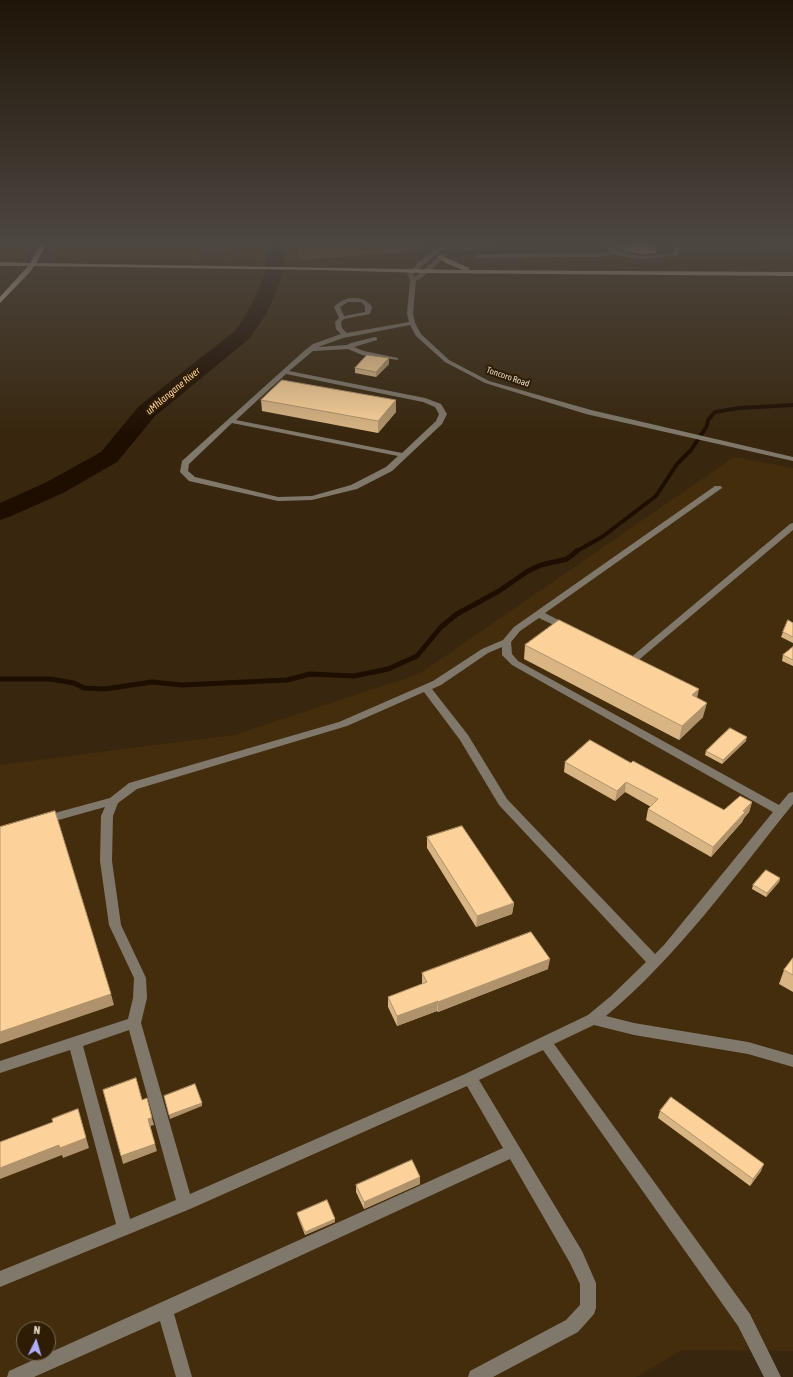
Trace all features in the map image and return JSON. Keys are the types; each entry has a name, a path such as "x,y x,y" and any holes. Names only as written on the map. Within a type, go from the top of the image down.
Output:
{"street":[{"path":"338,306 342,318"},
{"path":"347,336 338,329 338,322 342,318 368,313 370,309 368,306"},
{"path":"285,372 425,400 438,406 443,414 439,422 389,469 354,487 312,498 278,498 192,479 184,472 185,463 310,349 319,343 412,323 410,314 411,306"},
{"name":"Toncoro Road","path":"412,323 418,335 447,361 487,382 555,403 793,459"},
{"path":"349,347 353,344 375,339"},
{"path":"310,349 349,347 362,352 396,359"},
{"path":"231,421 404,455"},
{"path":"30,824 114,801 134,786 343,724 437,683 485,651 506,642 516,629 718,488"},
{"path":"631,661 793,526"},
{"path":"539,614 574,632"},
{"path":"506,642 507,655 515,663 780,812"},
{"path":"426,688 464,738 503,802 654,962"},
{"path":"0,1279 185,1204 470,1078 593,1019 616,1000 668,949 793,796"},
{"path":"114,801 107,816 106,861 115,925 140,978 140,998 134,1023 185,1204"},
{"path":"593,1019 634,1028 748,1048 793,1061"},
{"path":"0,1067 134,1023"},
{"path":"75,1042 125,1229"},
{"path":"545,1042 744,1320 773,1377"},
{"path":"470,1078 514,1150 588,1283 588,1308 572,1326 476,1377"},
{"path":"15,1377 514,1150"},
{"path":"165,1310 184,1377"}],"shaded area":[{"path":"734,457 793,468 793,1351 682,1350 636,1377 0,1377 0,765 234,735 419,674"}],"building":[{"path":"367,355 389,358 376,372 355,368"},
{"path":"282,380 396,400 378,421 261,400"},
{"path":"559,620 699,689 692,695 707,703 682,726 525,645"},
{"path":"788,620 793,623 793,637 783,632"},
{"path":"793,647 793,660 783,655"},
{"path":"730,728 747,737 723,760 706,751"},
{"path":"590,740 631,763 633,761 724,810 740,796 752,802 743,811 745,812 713,847 648,809 658,799 626,782 617,791 565,762"},
{"path":"55,811 111,994 0,1032 0,827"},
{"path":"462,826 514,903 477,916 427,837"},
{"path":"766,870 780,878 767,893 753,885"},
{"path":"531,932 550,959 397,1016 388,997 427,982 422,973"},
{"path":"793,958 793,975 784,970"},
{"path":"136,1078 142,1100 147,1098 152,1118 148,1119 155,1144 121,1156 103,1090"},
{"path":"195,1084 202,1103 169,1115 164,1096"},
{"path":"671,1097 764,1164 753,1179 660,1111"},
{"path":"78,1109 86,1138 60,1148 59,1145 0,1168 0,1142 53,1122 52,1119"},
{"path":"412,1160 420,1177 364,1202 356,1185"},
{"path":"327,1200 335,1219 305,1232 297,1213"}],"waterway":[{"name":"uMhlangane River","path":"0,512 54,488 109,457 147,411 242,335 260,306"},
{"path":"575,552 602,537 656,496 677,464 691,450 707,426 708,420 715,412 739,408 793,405"},
{"path":"0,679 50,679 74,683 84,688 105,689 152,682 182,685 287,680 310,674 354,676 388,669 417,656 441,627 457,614 499,591 528,571 541,565 567,559 577,551"}]}
